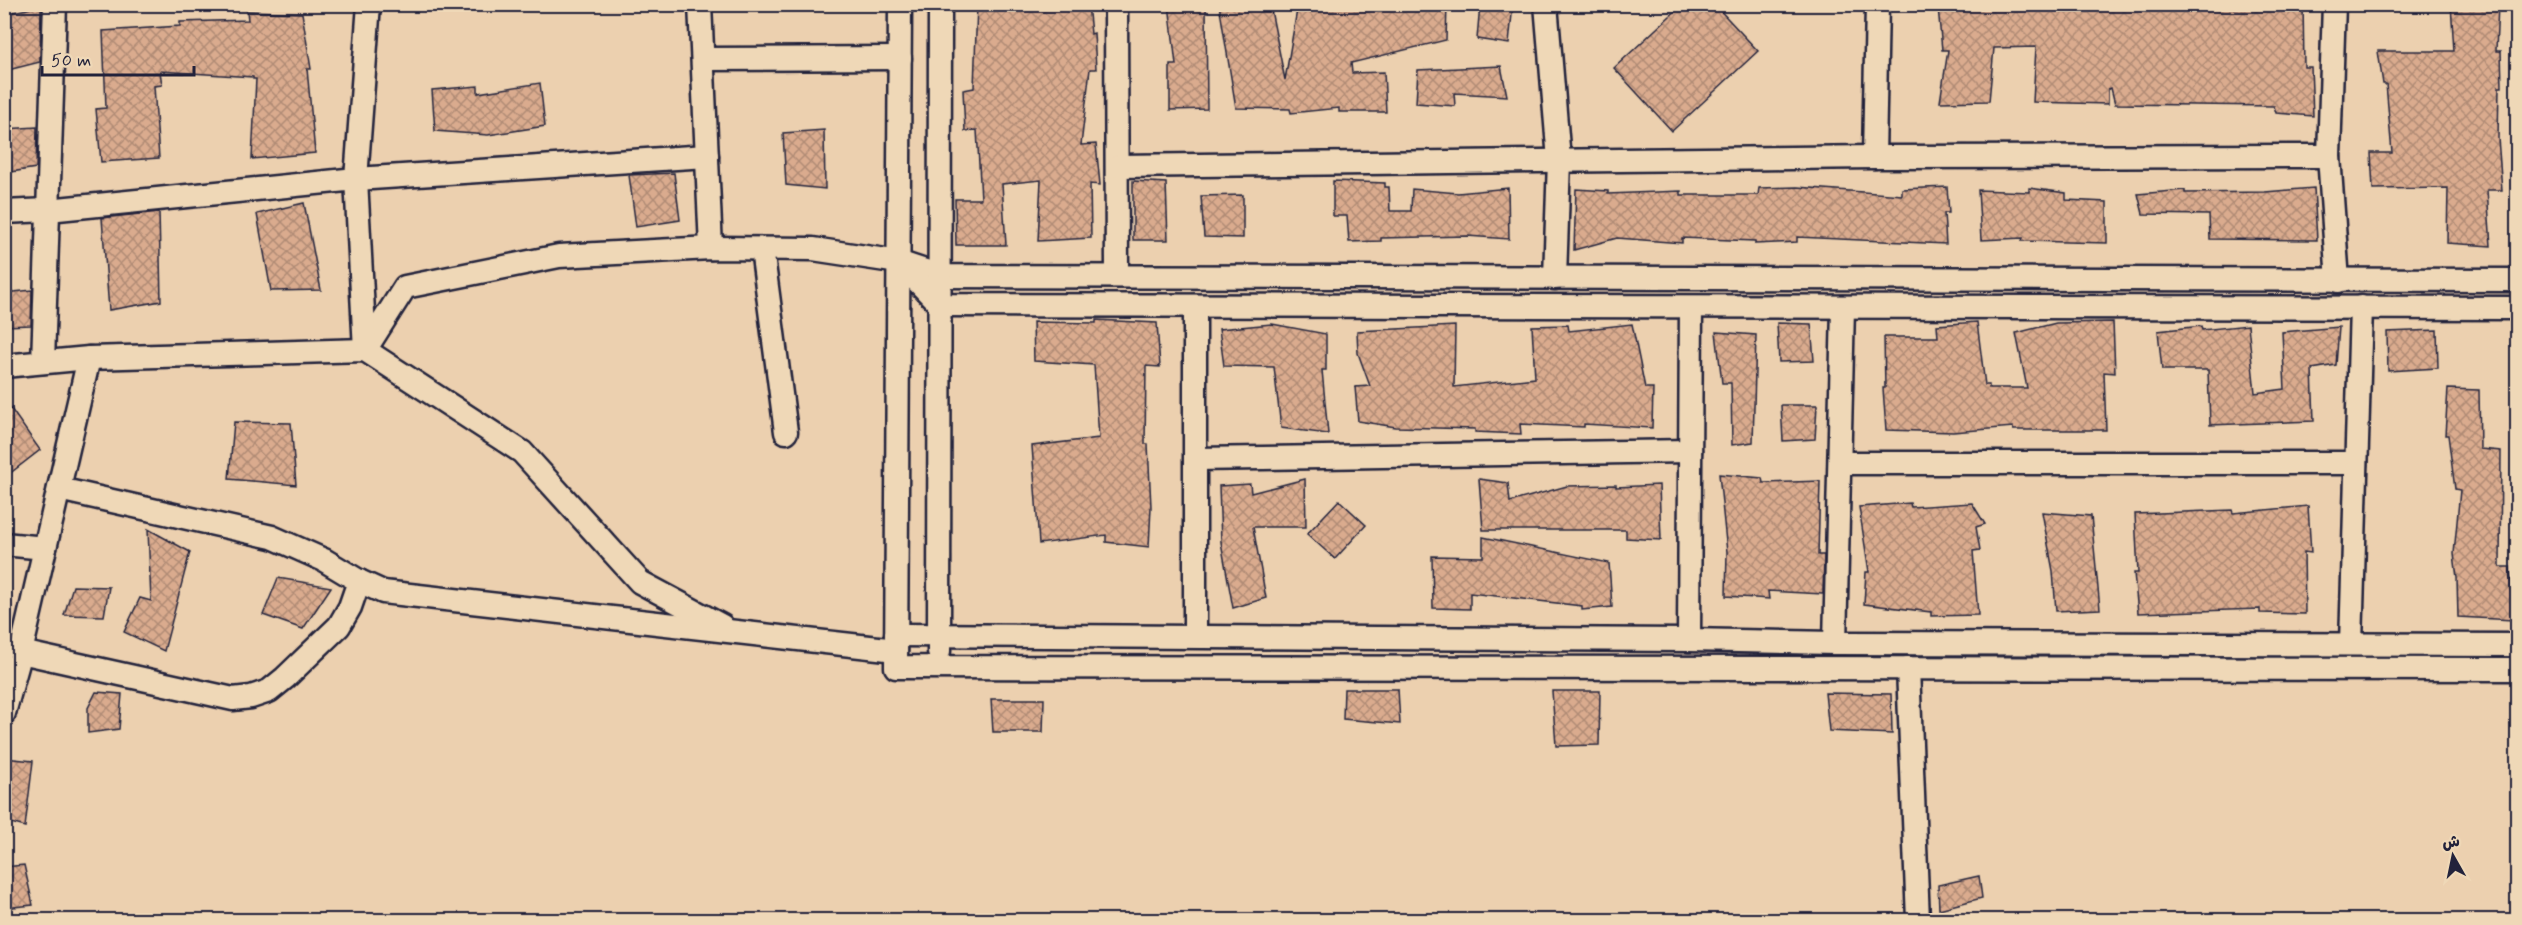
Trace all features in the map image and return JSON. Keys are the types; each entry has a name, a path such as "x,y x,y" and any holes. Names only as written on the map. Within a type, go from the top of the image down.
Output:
{"street":[{"path":"43,362 55,4"},
{"path":"365,350 356,179 369,4"},
{"path":"700,4 711,248"},
{"path":"900,4 896,667 2517,669"},
{"path":"939,667 940,4"},
{"path":"1116,4 1118,276"},
{"path":"1546,4 1560,160 1555,278"},
{"path":"1874,157 1877,4"},
{"path":"2334,4 2329,156 2338,281"},
{"path":"703,58 900,58"},
{"path":"4,212 48,210 356,179 707,156"},
{"path":"1118,166 1874,157 2329,156"},
{"path":"365,350 405,287 559,256 711,248 813,249 899,262 940,276 2517,280"},
{"path":"762,249 786,432"},
{"path":"899,262 940,305 2517,308"},
{"path":"1195,306 1195,636"},
{"path":"1689,640 1691,306"},
{"path":"1834,643 1843,307"},
{"path":"2351,644 2361,307"},
{"path":"4,366 88,358 365,350 522,452 640,582 732,632"},
{"path":"4,713 21,652 88,358"},
{"path":"1196,459 1690,451"},
{"path":"1840,464 2356,463"},
{"path":"59,489 272,537 324,560 383,592 732,632 896,643 939,635 1834,643 2517,645"},
{"path":"4,544 45,548"},
{"path":"21,652 233,699 251,697 269,691 339,626 350,607 359,581"},
{"path":"1908,669 1918,921"}],"building":[{"path":"977,4 1088,4 1091,34 1094,33 1096,69 1090,69 1081,145 1096,144 1100,185 1090,184 1091,238 1038,241 1041,180 1002,184 1006,245 956,245 955,199 981,199 977,130 965,131 963,90 974,88"},
{"path":"1169,4 1206,4 1207,109 1170,110 1170,65 1176,65"},
{"path":"1219,4 1270,5 1285,80 1298,4 1359,8 1359,4 1399,4 1399,7 1447,4 1446,40 1351,63 1352,73 1384,72 1386,112 1339,112 1339,108 1291,113 1290,109 1236,108"},
{"path":"1480,4 1513,4 1509,44 1477,39"},
{"path":"1683,4 1714,4 1758,51 1672,131 1614,68"},
{"path":"2019,4 2054,4 2078,8 2078,4 2125,4 2266,9 2266,4 2303,4 2304,67 2311,67 2313,116 2276,113 2274,106 2115,104 2111,88 2108,89 2108,104 2033,102 2036,47 1994,48 1989,101 1940,102 1948,50 1942,50 1938,7 2019,8"},
{"path":"2451,4 2498,4 2496,51 2501,51 2502,87 2499,87 2498,138 2502,190 2487,190 2491,246 2447,243 2448,188 2373,189 2371,153 2392,153 2386,84 2383,84 2378,51 2454,51"},
{"path":"41,6 40,62 4,71 4,14"},
{"path":"247,11 302,13 311,69 307,69 315,153 252,159 256,79 253,77 160,71 162,85 154,86 159,158 101,162 96,109 106,108 103,31 180,26 180,22 248,20"},
{"path":"1501,66 1507,96 1454,93 1455,106 1416,103 1418,70"},
{"path":"540,83 545,126 488,135 435,131 432,90 478,86 478,93"},
{"path":"37,127 36,168 4,173 4,129"},
{"path":"824,130 825,189 786,185 783,133"},
{"path":"674,173 680,220 636,227 629,175"},
{"path":"1133,181 1166,183 1168,240 1133,240"},
{"path":"1333,181 1385,183 1385,187 1389,187 1390,211 1411,211 1412,189 1458,193 1508,188 1509,239 1467,236 1381,238 1381,241 1349,242 1347,216 1333,216"},
{"path":"1797,187 1902,195 1902,189 1947,187 1949,213 1944,213 1946,244 1797,237 1797,242 1755,244 1755,241 1682,238 1682,243 1617,238 1574,250 1576,189 1608,191 1608,194 1681,191 1681,195 1758,195 1759,188"},
{"path":"2029,188 2066,193 2066,200 2107,202 2107,243 2022,241 2023,238 1981,240 1978,190 2029,192"},
{"path":"2314,188 2317,240 2210,239 2209,215 2143,214 2138,194 2185,190 2185,193 2265,192"},
{"path":"1243,195 1243,238 1204,237 1201,196"},
{"path":"304,203 321,290 271,291 257,214"},
{"path":"159,212 161,301 109,310 102,218"},
{"path":"32,290 31,325 4,326 4,293"},
{"path":"1096,320 1157,323 1160,367 1146,366 1145,444 1148,444 1151,507 1149,547 1106,542 1106,535 1039,544 1032,446 1099,438 1094,365 1034,361 1033,322 1096,323"},
{"path":"1977,322 1985,385 1989,385 1989,388 2027,388 2016,333 2056,323 2113,322 2115,373 2104,372 2106,430 2013,430 2013,427 1953,432 1886,430 1883,388 1885,388 1884,337 1938,337 1937,325"},
{"path":"1777,323 1811,324 1814,361 1779,362"},
{"path":"1272,324 1326,334 1326,370 1322,370 1328,434 1281,428 1274,367 1224,366 1219,329"},
{"path":"1632,324 1645,388 1653,388 1652,428 1584,424 1584,427 1520,424 1521,434 1475,432 1475,429 1396,427 1358,421 1355,387 1370,386 1358,353 1357,331 1455,326 1454,387 1535,378 1532,326 1568,325 1569,331"},
{"path":"2248,325 2255,393 2285,389 2282,332 2339,327 2336,365 2312,369 2314,421 2210,425 2208,370 2162,370 2158,331 2201,326 2202,330"},
{"path":"2437,330 2438,368 2388,371 2387,332"},
{"path":"1716,332 1756,335 1753,442 1732,445 1731,383 1722,383"},
{"path":"2448,389 2479,390 2480,449 2501,451 2500,567 2510,567 2513,620 2458,617 2454,554 2460,490 2455,489 2448,435 2445,435"},
{"path":"4,399 40,450 4,478"},
{"path":"1781,405 1817,405 1815,439 1783,441"},
{"path":"234,422 291,423 296,485 229,479"},
{"path":"1719,474 1762,478 1763,483 1820,481 1818,555 1824,555 1823,594 1768,591 1769,599 1726,596 1727,552"},
{"path":"1305,479 1306,527 1253,527 1266,598 1233,608 1221,542 1219,486 1250,484 1251,493"},
{"path":"1479,479 1508,483 1510,502 1567,486 1659,485 1661,540 1626,538 1626,530 1483,530"},
{"path":"1339,500 1366,525 1335,559 1307,534"},
{"path":"1910,503 1911,507 1972,503 1985,524 1976,527 1980,550 1973,551 1978,615 1931,616 1931,612 1864,604 1866,572 1869,572 1859,507"},
{"path":"2308,506 2311,553 2304,552 2305,614 2260,613 2260,609 2138,613 2134,573 2138,573 2135,514 2232,510 2233,513"},
{"path":"2042,512 2091,516 2100,609 2056,611 2053,571"},
{"path":"148,529 190,552 164,651 124,632 140,598 151,601"},
{"path":"1483,537 1609,563 1612,607 1582,610 1582,606 1470,593 1470,609 1433,608 1432,556 1483,557"},
{"path":"278,578 331,587 303,629 263,615"},
{"path":"73,586 109,587 104,616 64,615"},
{"path":"1344,689 1398,689 1400,724 1343,719"},
{"path":"1552,691 1600,691 1599,745 1556,746"},
{"path":"96,692 122,694 119,729 88,733 88,708"},
{"path":"1825,693 1891,694 1892,734 1829,731"},
{"path":"991,699 1044,699 1043,732 993,732"},
{"path":"4,758 33,761 25,827 4,821"},
{"path":"24,865 33,905 4,908 4,867"},
{"path":"1979,876 1982,898 1939,909 1938,885"}]}
